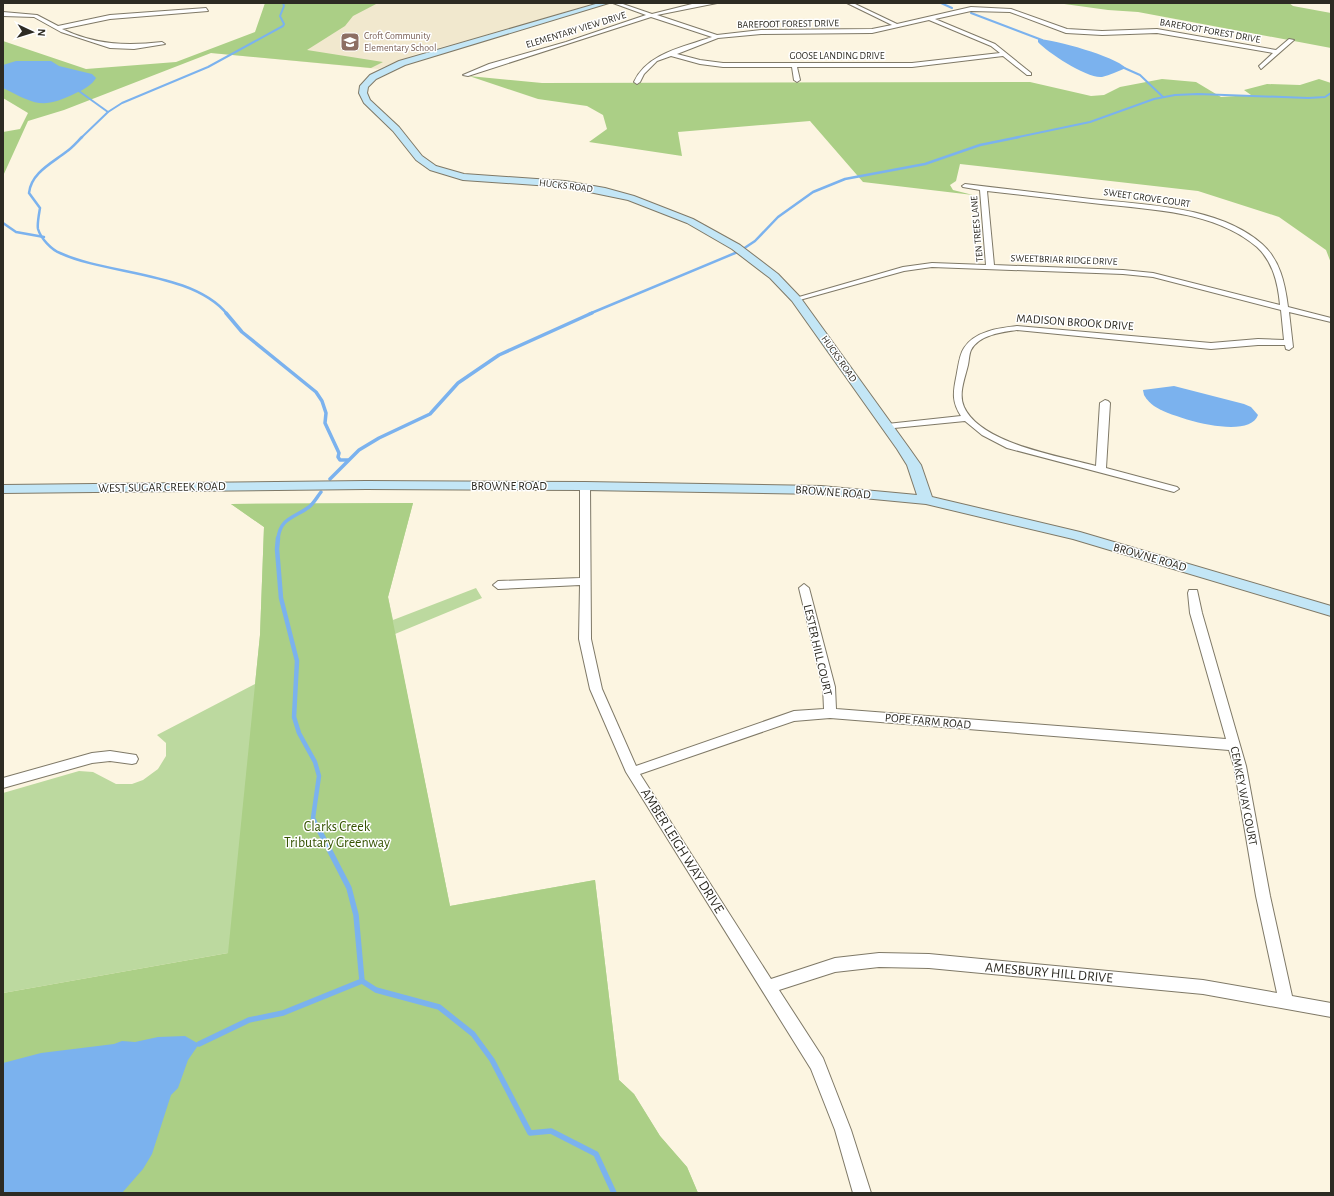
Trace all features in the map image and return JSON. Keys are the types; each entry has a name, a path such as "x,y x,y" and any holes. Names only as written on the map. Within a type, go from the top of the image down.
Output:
{"main road":[{"name":"HUCKS ROAD","path":"606,3 402,63 373,77 364,86 363,93 367,101 396,129 419,158 438,170 471,178 565,184 615,193 676,215 736,247 774,276 796,299 914,465 926,500"},
{"name":"BROWNE ROAD","path":"320,485 585,486 821,490 926,500 1075,535 1331,610"},
{"name":"WEST SUGAR CREEK ROAD","path":"3,489 320,485"}],"street":[{"path":"615,3 717,37"},
{"name":"ELEMENTARY VIEW DRIVE","path":"466,75 482,68 654,15 682,7 715,3"},
{"path":"849,3 898,26"},
{"name":"BAREFOOT FOREST DRIVE","path":"637,82 639,76 654,60 717,37 761,32 872,31 971,9 996,9 1024,14 1066,30 1102,33 1157,31 1276,52"},
{"path":"58,28 110,17 206,10"},
{"path":"3,14 30,15 40,18 58,28 110,46 134,47 162,44"},
{"path":"929,18 980,38 1004,54 1029,74"},
{"path":"1261,67 1291,40"},
{"name":"GOOSE LANDING DRIVE","path":"671,54 709,64 912,65 940,63 1004,54"},
{"path":"794,65 797,80"},
{"name":"SWEET GROVE COURT","path":"965,186 1175,211 1222,224 1241,233 1258,244 1268,254 1278,271 1288,345"},
{"name":"TEN TREES LANE","path":"983,189 990,267"},
{"name":"SWEETBRIAR RIDGE DRIVE","path":"796,299 903,269 932,265 1124,272 1153,274 1331,320"},
{"name":"MADISON BROOK DRIVE","path":"1174,489 1010,446 985,433 967,418 959,406 957,394 968,349 979,338 1000,330 1035,329 1211,346 1258,342 1288,345"},
{"path":"1101,470 1105,403"},
{"path":"887,427 967,418"},
{"name":"AMBER LEIGH WAY DRIVE","path":"585,486 585,639 596,689 632,772 817,1064 844,1130 862,1193"},
{"path":"498,585 585,581"},
{"name":"LESTER HILL COURT","path":"804,588 829,687 830,713"},
{"name":"CEMKEY WAY COURT","path":"1193,593 1196,613 1241,773 1263,896 1286,1002"},
{"name":"POPE FARM ROAD","path":"632,772 794,716 830,713 1234,745"},
{"path":"3,783 92,758 110,756 132,759"},
{"name":"AMESBURY HILL DRIVE","path":"768,988 835,965 879,960 929,961 1203,987 1331,1010"}],"shaded area":[{"name":"Croft Community Elementary School","path":"340,3 594,3 503,31 419,53 378,69 211,53"}],"green space":[{"path":"265,3 378,3 353,16 345,26 307,50 383,62 371,68 211,53 64,110 28,121 3,176 3,132 20,129 28,113 3,98 3,41 86,69 176,62 255,32"},
{"path":"1057,3 1289,3 1293,6 1331,13 1331,48 1138,12 1108,10"},
{"path":"469,76 542,83 1030,82 1091,96 1104,95 1120,87 1162,79 1196,82 1221,97 1251,95 1244,90 1267,84 1300,85 1319,79 1331,83 1331,263 1326,250 1279,217 1198,191 960,164 956,181 950,185 953,190 973,195 863,182 810,121 678,132 682,156 589,142 607,129 603,115 587,106 538,99"},
{"name":"Clarks Creek Tributary Greenway","path":"413,503 388,597 393,620 476,588 482,598 395,634 450,906 595,880 619,1080 634,1094 660,1136 687,1167 698,1193 624,1193 587,889 3,993 3,793 79,771 93,772 116,784 132,784 143,780 158,769 166,756 166,743 157,735 255,684 260,635 264,527 231,504"},
{"path":"413,503 388,597 450,906 595,880 619,1080 634,1094 660,1136 687,1167 698,1193 3,1193 3,993 228,953 260,635 264,527 231,504"}],"water":[{"path":"1038,39 1058,42 1084,49 1120,63 1126,68 1102,77 1096,77 1078,70 1068,64 1043,47 1038,42"},
{"path":"16,61 51,61 59,66 92,74 96,78 92,83 79,92 55,102 39,103 23,98 3,88 3,65"},
{"path":"1174,386 1244,404 1251,407 1258,415 1252,423 1240,426 1226,427 1209,425 1163,411 1147,400 1144,395 1143,390"},
{"path":"185,1036 199,1044 188,1060 178,1088 171,1095 152,1154 143,1169 122,1193 3,1193 3,1063 41,1053 114,1044 122,1041 135,1042 158,1037"}],"waterway":[{"path":"108,112 122,103 208,67 283,26 284,24 280,16 284,6 283,3"},
{"path":"941,3 952,8"},
{"path":"971,13 1042,40"},
{"path":"1122,67 1140,75 1163,97"},
{"path":"76,89 108,112"},
{"path":"1014,138 1090,122 1154,99 1175,95 1198,94 1308,98 1325,97 1331,93"},
{"path":"81,138 108,112"},
{"path":"589,314 740,251 755,241 778,217 813,192 845,179 925,164 980,145 1019,137"},
{"path":"42,237 38,229 40,208 29,193 31,186 38,174 43,169 70,149 81,138"},
{"path":"3,223 16,232 42,237"},
{"path":"42,237 50,247 57,252 102,266 172,282 193,290 212,300 226,313"},
{"path":"226,313 242,332 316,392 322,401 326,413 325,423 339,453 338,457 340,460 348,460"},
{"path":"330,479 359,450 379,438 430,414 458,383 499,355 592,313"},
{"path":"278,539 279,532 285,523 309,507 321,492"},
{"path":"278,538 277,549 281,598 297,661 294,717 299,733 315,762 319,776 313,818 317,827"},
{"path":"317,826 349,888 356,915 362,981"},
{"path":"199,1044 249,1020 283,1013 362,981"},
{"path":"362,981 376,990 439,1007 473,1034 492,1060 530,1133 551,1131 596,1154 614,1193"}],"place":[{"name":"Croft Community Elementary School","path":"350,42"}]}
